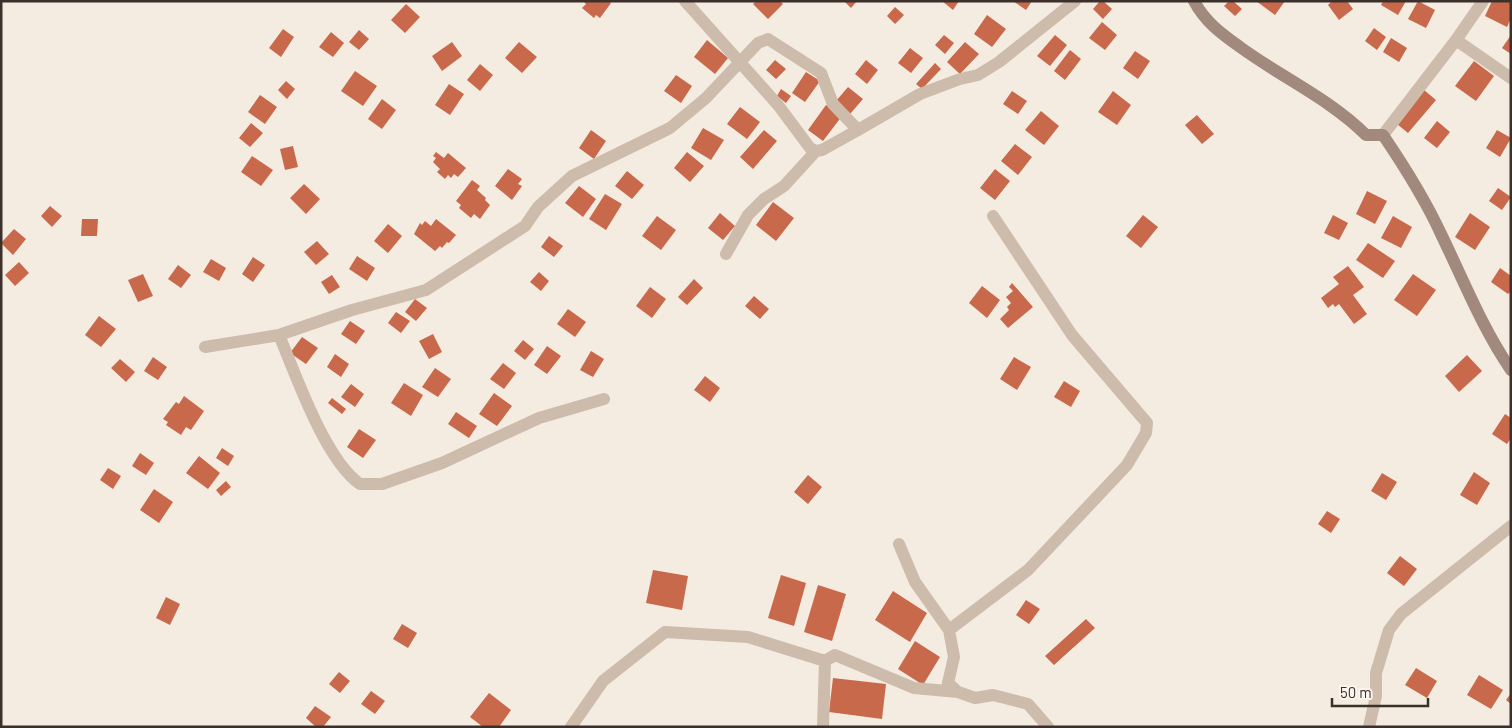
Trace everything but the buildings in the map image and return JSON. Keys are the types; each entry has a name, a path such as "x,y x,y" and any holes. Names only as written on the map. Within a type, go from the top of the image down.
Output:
{"main road":[{"path":"1194,1 1213,27 1261,62 1350,119 1366,135 1383,135 1402,162 1440,231 1495,348 1511,370"}],"street":[{"path":"685,1 778,105 810,148 816,151"},
{"path":"726,254 748,215 764,199 784,186 816,151 835,144 920,94 960,79 978,75 999,62 1075,1"},
{"path":"1383,135 1456,40 1483,1"},
{"path":"205,347 278,335 352,310 426,290 525,226 538,207 572,176 670,128 706,98 754,46 768,39 821,73 833,104 858,130"},
{"path":"1456,40 1511,78"},
{"path":"949,630 1028,570 1127,465 1146,433 1147,423 1072,335 993,216"},
{"path":"278,335 318,425 342,468 360,484 382,484 442,463 539,418 604,398"},
{"path":"1369,727 1376,696 1376,673 1389,630 1401,614 1511,526"},
{"path":"900,544 915,582 949,630 954,657 948,683 958,692"},
{"path":"571,727 603,681 665,632 748,637 824,661 835,655 914,688 958,692 975,698 993,695 1028,704 1048,727"},
{"path":"822,727 824,661"}]}
